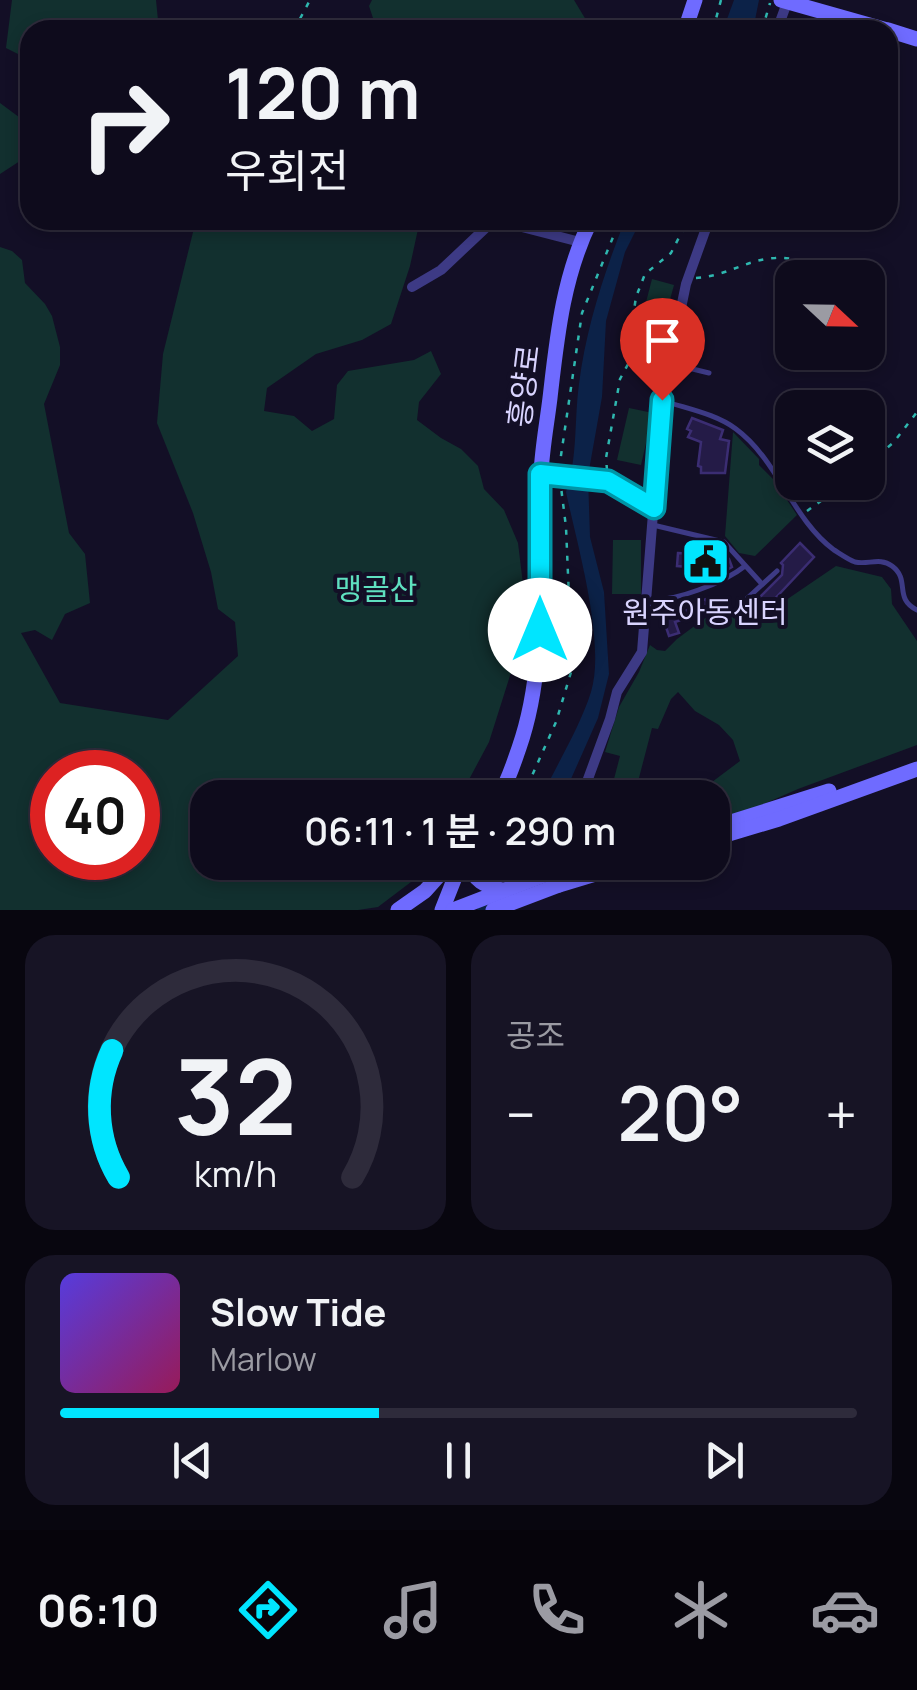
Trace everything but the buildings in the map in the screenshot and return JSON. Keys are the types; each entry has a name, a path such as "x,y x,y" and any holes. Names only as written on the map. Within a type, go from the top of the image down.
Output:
{"street":[{"path":"782,0 852,20"},
{"path":"412,287 441,270 484,230"},
{"path":"534,230 580,242"},
{"name":"흥양로","path":"508,780 534,694 557,336 568,281 585,230"},
{"path":"588,780 617,692 642,652 662,400 686,284 705,230"},
{"path":"551,474 608,481 654,508"},
{"path":"730,822 917,759"},
{"path":"730,834 917,769"},
{"path":"398,910 435,880"},
{"path":"442,910 458,880"},
{"path":"479,880 502,890"},
{"path":"452,910 533,880"},
{"path":"493,910 542,880"},
{"path":"524,910 547,880"}],"lane":[{"path":"668,364 710,372"},
{"path":"662,400 712,416 736,429 752,444 811,530 855,562 876,560 892,566 900,576 906,605 917,610"},
{"path":"653,526 724,542 762,584"},
{"path":"648,599 661,601 681,595 733,576 745,566"},
{"path":"740,604 777,572"}],"path":[{"path":"551,474 582,312 616,230"},
{"path":"608,481 606,458 613,410 620,379 633,355 636,297 645,274 671,252 683,230"},
{"path":"686,284 760,260 799,260"},
{"path":"885,450 917,412"},
{"path":"530,780 556,722 572,670 561,490"},
{"path":"801,515 822,500"}],"green space":[{"path":"12,0 156,0 158,20 20,20 20,55 6,48"},
{"path":"372,0 574,0 586,20 374,20 369,6"},
{"path":"0,103 20,118 20,161 0,174"},
{"name":"맹골산","path":"194,230 418,230 391,324 362,340 316,354 267,388 264,411 294,416 312,431 334,419 337,385 348,371 414,360 431,351 441,374 419,402 417,420 461,449 478,466 484,489 504,510 518,543 523,584 515,660 489,742 469,780 190,780 190,880 411,880 378,907 0,910 0,247 22,260 25,283 52,316 60,347 60,365 44,404 69,533 85,554 90,603 65,614 52,640 35,630 21,633 60,703 168,720 238,656 235,622 218,609 193,513 157,423 163,354"},
{"path":"652,279 674,285 658,343 637,337"},
{"path":"629,408 653,413 641,465 617,460"},
{"path":"733,432 775,482 775,500 787,500 797,515 755,556 739,553 725,536"},
{"path":"613,540 641,540 641,594 612,594"},
{"path":"836,566 882,577 891,589 892,604 917,641 917,745 730,819 730,780 715,780 740,761 733,740 719,725 695,711 678,692 658,729 652,728 638,780 614,780 620,756 605,752 619,707 650,645 665,651 708,616 767,613"}],"water":[{"path":"734,0 759,0 755,20 727,20"},
{"path":"621,230 636,230 625,252 606,321 602,397 588,476 590,537 604,592 609,674 598,718 571,780 550,780 581,719 595,671 593,621 566,492 586,342"}],"waterway":[{"path":"485,910 490,880"}],"place":[{"name":"원주아동센터","path":"705,562"}],"route":[{"path":"540,630 540,474 608,481 654,508 662,400"}]}
